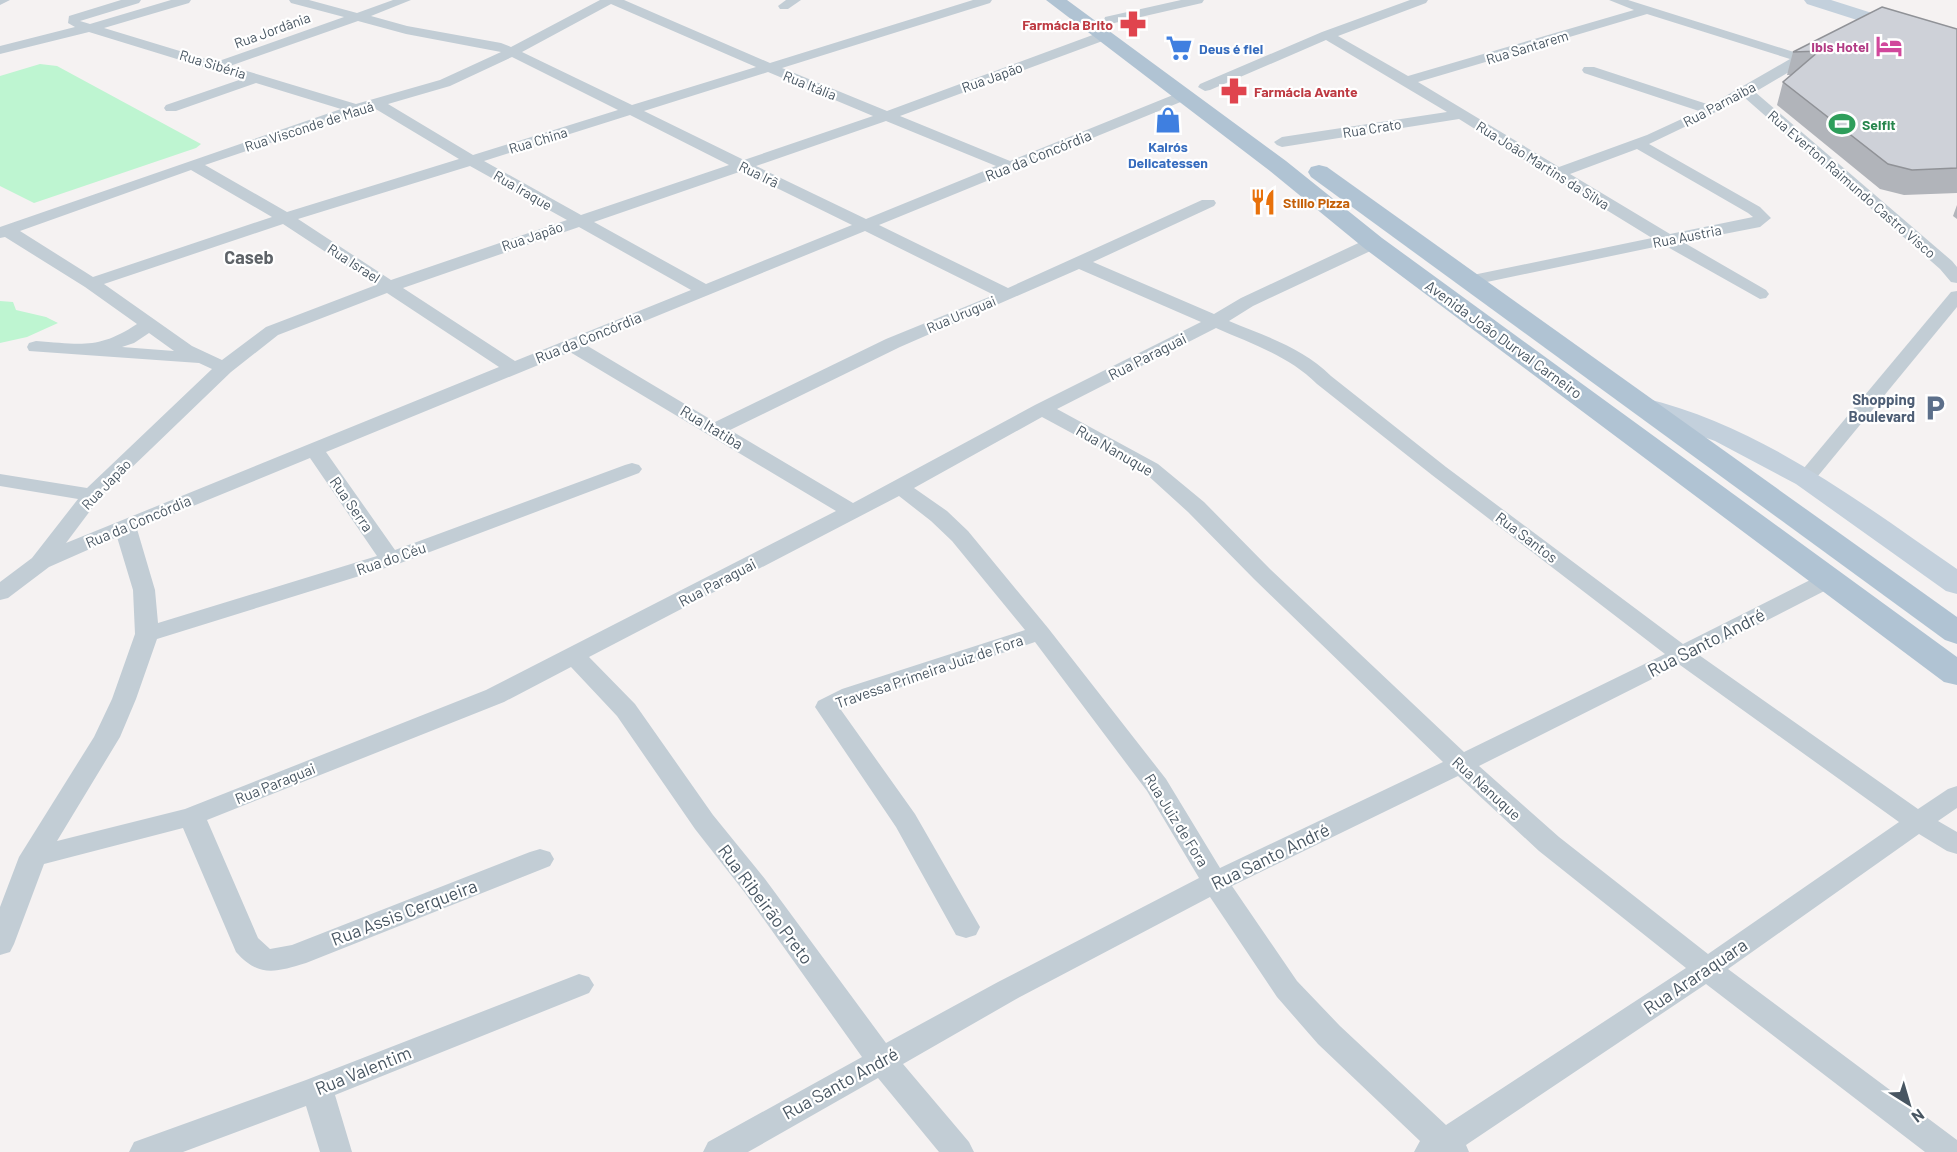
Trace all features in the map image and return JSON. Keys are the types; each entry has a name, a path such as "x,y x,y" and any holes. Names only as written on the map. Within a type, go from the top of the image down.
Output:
{"main road":[{"name":"Avenida João Durval Carneiro","path":"1055,0 1107,28 1194,92 1278,166 1373,243 1957,675"},
{"name":"Avenida João Durval Carneiro","path":"1082,0 1107,28"},
{"name":"Avenida João Durval Carneiro","path":"1194,92 1282,142 1468,281 1957,633"}],"street":[{"name":"Rua Sibéria","path":"135,0 74,19 74,23 356,109"},
{"path":"0,50 93,27 185,0"},
{"name":"Rua Irã","path":"295,0 441,38 484,54 510,53 1008,295"},
{"name":"Rua Jordânia","path":"218,66 405,0"},
{"name":"Rua Visconde de Mauá","path":"3,232 192,164 356,109 445,83 510,53 611,0"},
{"name":"Rua Itália","path":"611,0 1009,166"},
{"name":"Rua China","path":"91,283 285,218 986,0"},
{"name":"Rua Japão","path":"41,561 92,495 224,368 272,331 390,286 577,220 886,116 1107,28 1198,0"},
{"name":"Rua da Concórdia","path":"0,592 41,561 1194,92 1327,35 1420,0"},
{"path":"1615,0 1800,58"},
{"path":"1813,0 1957,46"},
{"name":"Rua Santarem","path":"1407,81 1647,10"},
{"path":"1857,30 1876,20"},
{"path":"1930,38 1957,29"},
{"name":"Rua João Martins da Silva","path":"1327,35 1463,114 1555,174 1664,240 1760,294"},
{"name":"Rua Parnaiba","path":"1555,174 1638,144 1711,110 1746,92 1800,58 1829,44"},
{"path":"1589,70 1711,110"},
{"path":"171,108 257,78"},
{"name":"Rua Everton Raimundo Castro Visco","path":"1746,92 1946,265 1957,278"},
{"name":"Rua Iraque","path":"376,104 471,160 704,290"},
{"name":"Rua Crato","path":"1282,142 1463,114"},
{"name":"Rua Austria","path":"1468,281 1664,240 1754,224 1763,218 1754,210 1638,144"},
{"name":"Rua Israel","path":"192,164 285,218 513,368"},
{"name":"Rua Uruguai","path":"716,429 893,343 1080,263 1208,203"},
{"path":"3,232 91,283 185,350 224,368"},
{"name":"Rua Paraguai","path":"33,857 192,816 495,696 900,487 1042,409 1216,321 1266,292 1373,243"},
{"name":"Rua Santos","path":"1080,263 1289,353 1309,365 1324,381 1439,471 1682,655 1917,821 1957,844"},
{"path":"1806,478 1957,296"},
{"path":"93,351 127,339 148,324"},
{"name":"Rua Itatiba","path":"571,344 851,511"},
{"path":"36,347 205,359"},
{"path":"1644,406 1725,435 1806,478 1957,584"},
{"name":"Rua Nanuque","path":"1042,409 1151,468 1217,527 1262,574 1460,763 1549,844 1707,969 1949,1152"},
{"name":"Rua Serra","path":"314,449 390,559"},
{"name":"Rua do Céu","path":"147,634 390,559 632,469"},
{"path":"0,480 92,495"},
{"name":"Rua Juiz de Fora","path":"900,487 939,516 960,536 1040,633 1157,785 1215,882 1298,1002 1442,1149"},
{"path":"0,944 33,857 84,778 107,737 124,699 147,634 144,590 125,526"},
{"name":"Rua Santo André","path":"719,1152 1008,990 1215,882 1563,715 1830,579"},
{"name":"Travessa Primeira Juiz de Fora","path":"966,927 898,810 827,707 851,695 1040,633"},
{"name":"Rua Ribeirão Preto","path":"574,656 626,710 704,822 755,886 881,1060 958,1152"},
{"name":"Rua Araraquara","path":"1442,1149 1957,795"},
{"name":"Rua Assis Cerqueira","path":"192,816 246,944 256,955 266,961 296,954 540,858"},
{"name":"Rua Valentim","path":"145,1152 318,1089 579,985"},
{"path":"318,1089 336,1152"}],"green space":[{"path":"40,64 57,66 201,144 196,148 34,203 0,186 0,76"},
{"path":"0,301 13,302 16,310 46,317 58,323 27,337 0,343"}],"building":[{"path":"1882,7 1957,29 1957,168 1912,170 1888,164 1783,82 1819,51 1793,52"}],"place":[{"name":"Farmácia Brito","path":"1133,24"},
{"name":"Ibis Hotel","path":"1889,46"},
{"name":"Deus é fiel","path":"1179,48"},
{"name":"Farmácia Avante","path":"1234,91"},
{"name":"Kairós Delicatessen","path":"1168,120"},
{"name":"Selfit","path":"1842,124"},
{"name":"Stillo Pizza","path":"1263,202"},
{"name":"Shopping Boulevard","path":"1935,408"}],"district":[{"name":"Caseb","path":"249,257"}]}
